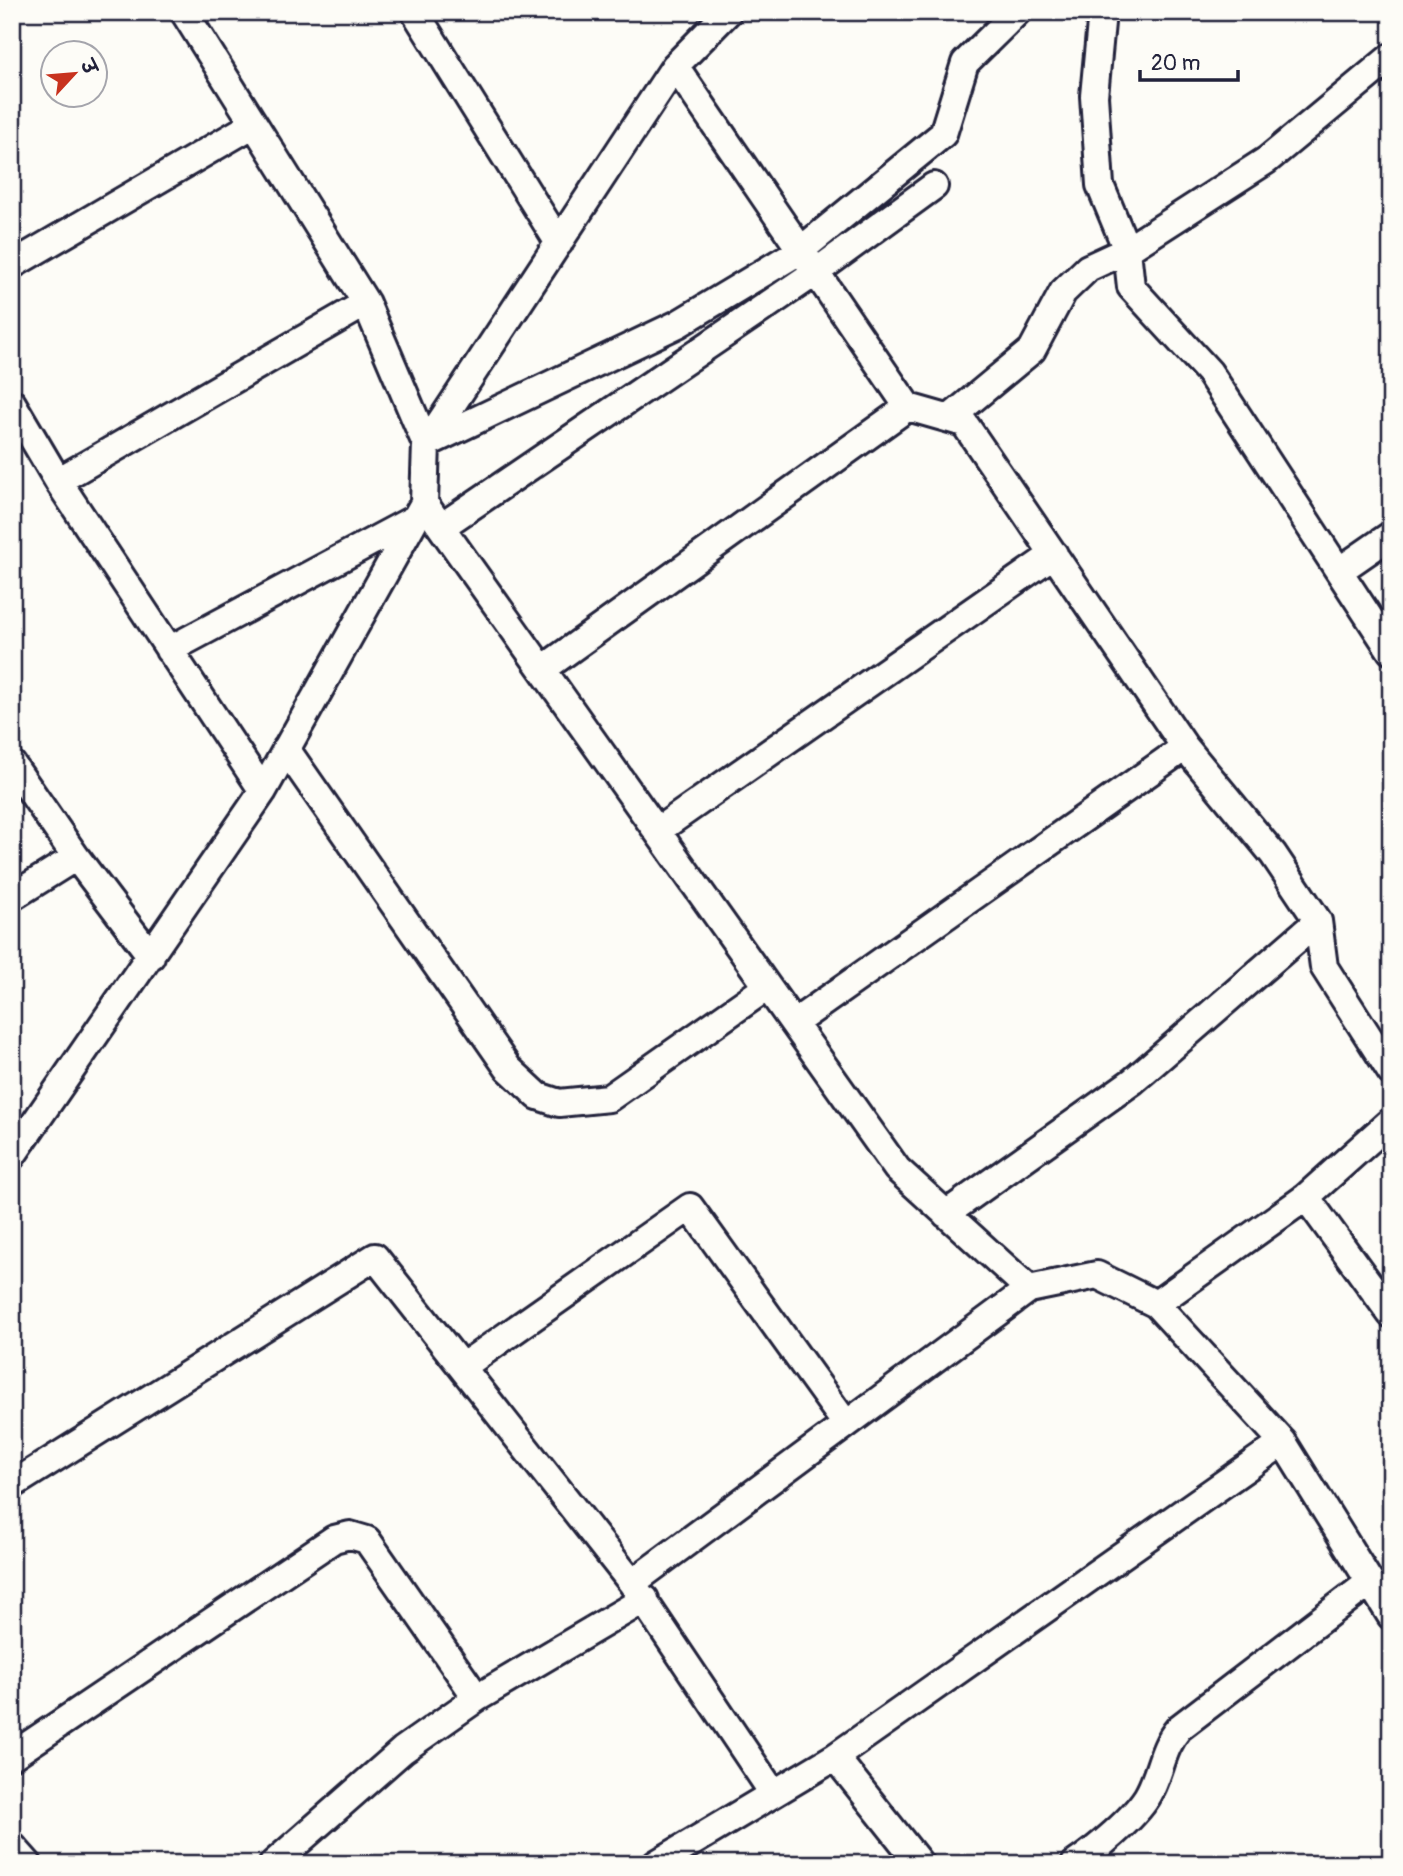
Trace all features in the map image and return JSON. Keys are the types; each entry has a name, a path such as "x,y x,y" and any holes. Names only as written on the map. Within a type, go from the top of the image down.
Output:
{"street":[{"path":"184,12 366,303 426,444"},
{"path":"415,12 559,243"},
{"path":"12,1156 263,791 419,511 426,444 675,66 728,12"},
{"path":"426,444 678,324 801,250 943,134 965,63 1017,12"},
{"path":"1102,12 1094,96 1100,185 1127,250 1131,287 1209,372 1391,651"},
{"path":"950,418 1032,350 1063,292 1088,268 1127,250 1267,160 1391,57"},
{"path":"675,66 908,407 964,423 1185,747 1273,855 1318,920 1324,967 1391,1072"},
{"path":"12,265 254,124"},
{"path":"441,527 816,272 934,186"},
{"path":"58,481 366,303"},
{"path":"12,403 58,481 263,791"},
{"path":"543,669 908,407"},
{"path":"419,511 441,527 897,1169 1028,1289"},
{"path":"169,650 419,511"},
{"path":"1339,571 1391,535"},
{"path":"657,831 1054,554"},
{"path":"794,1023 1185,747"},
{"path":"286,749 508,1068 538,1096 559,1103 609,1098 767,987"},
{"path":"12,764 76,858 151,956"},
{"path":"12,897 76,858"},
{"path":"946,1214 1133,1081 1318,920"},
{"path":"1156,1304 1306,1197 1391,1121"},
{"path":"1306,1197 1391,1314"},
{"path":"462,1367 690,1207 846,1424"},
{"path":"12,1485 375,1257 639,1591 774,1793"},
{"path":"273,1864 403,1750 639,1591 846,1424 1028,1289 1097,1275 1156,1304 1283,1442 1391,1616"},
{"path":"656,1864 835,1757 1283,1442"},
{"path":"12,1756 334,1539 350,1535 367,1540 477,1698"},
{"path":"1075,1864 1089,1854 1147,1796 1166,1743 1179,1728 1370,1582"},
{"path":"835,1757 920,1864"},
{"path":"12,1846 28,1864"}]}
